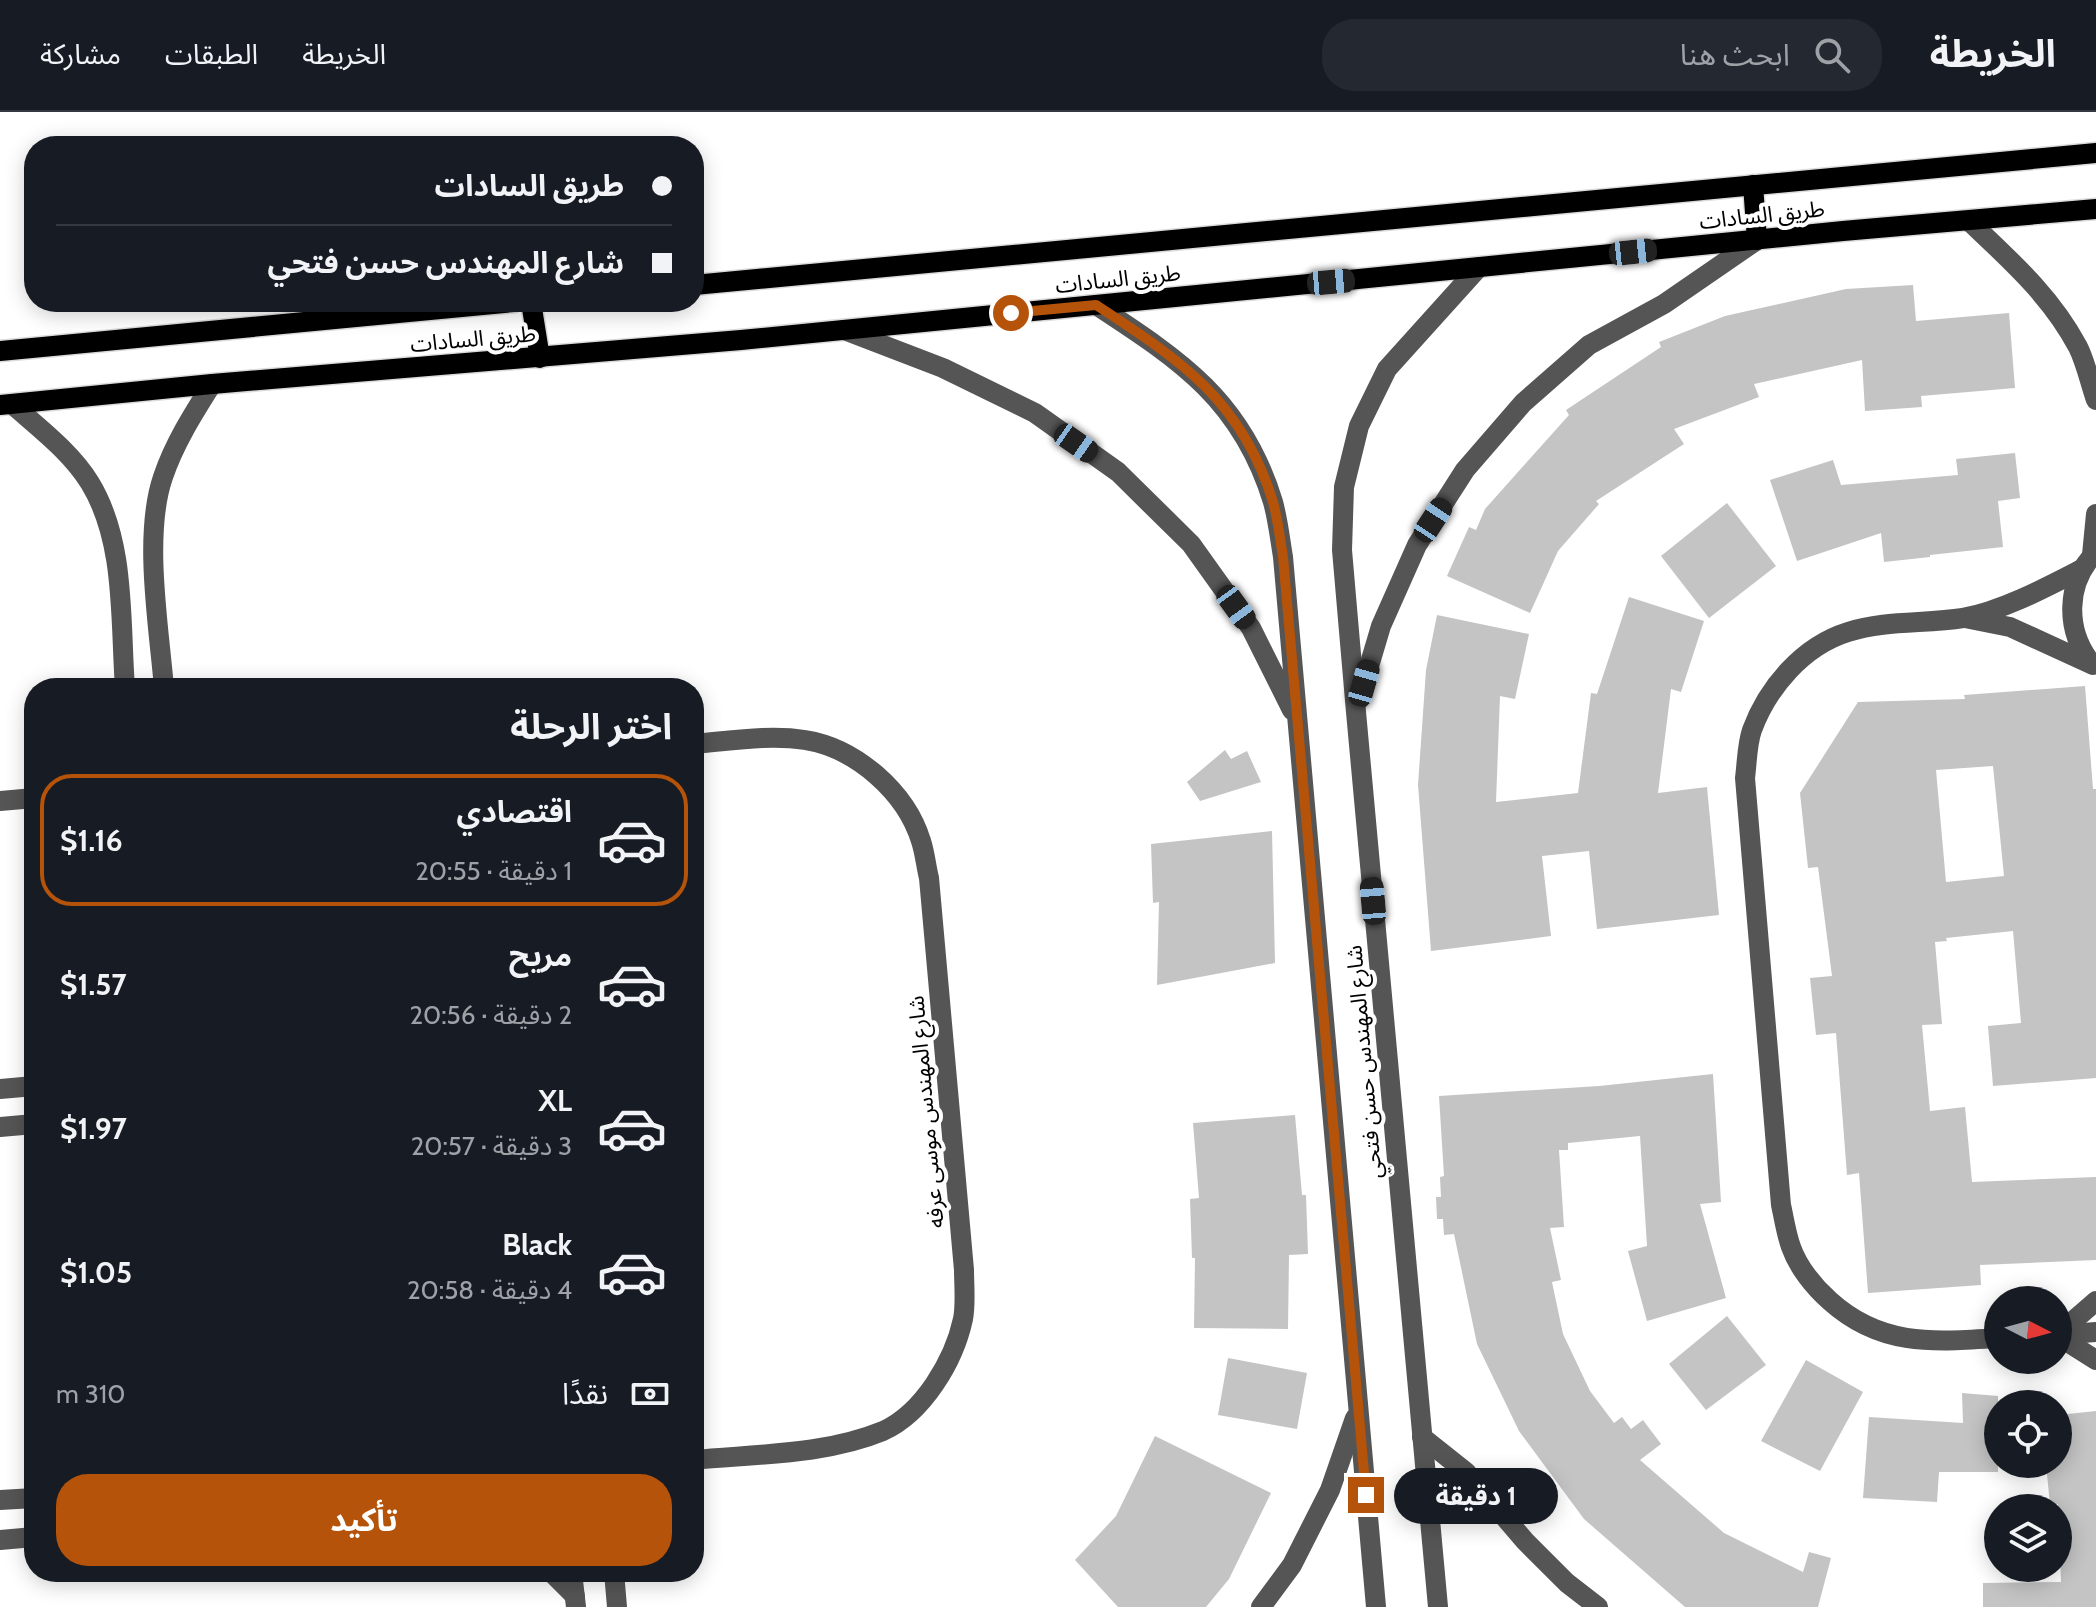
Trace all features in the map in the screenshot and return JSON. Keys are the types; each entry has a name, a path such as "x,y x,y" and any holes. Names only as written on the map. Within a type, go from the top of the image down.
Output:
{"main road":[{"name":"طريق السادات","path":"704,284 2096,153"},
{"path":"1753,185 1757,240"},
{"name":"طريق السادات","path":"6,404 844,330 2096,209"},
{"name":"طريق السادات","path":"0,351 409,312"},
{"path":"533,312 540,358"}],"street":[{"path":"1969,221 2052,304 2079,350 2096,400"},
{"path":"1356,712 1381,626 1417,545 1465,470 1523,403 1589,345 1664,304 1757,240"},
{"name":"شارع المهندس حسن فتحي","path":"1438,1607 1342,550 1344,487 1359,426 1387,369 1479,267"},
{"name":"شارع المهندس حسن فتحي","path":"1096,305 1189,369 1226,408 1254,454 1274,504 1283,557 1376,1607"},
{"path":"844,330 943,368 1035,413 1118,472 1191,544 1251,628 1296,719"},
{"path":"164,678 155,574 156,511 162,480 180,436 212,384"},
{"path":"6,404 57,443 90,483 111,530 121,678"},
{"path":"2095,666 2085,656 2074,631 2071,603 2090,559 2096,514"},
{"path":"1984,1339 1934,1342 1889,1336 1848,1317 1815,1287 1791,1248 1781,1205 1745,778 1751,732 1772,689 1805,655 1846,633 1892,624 1965,618 2019,598 2090,559"},
{"path":"1965,618 2010,627 2095,666"},
{"name":"شارع المهندس موسى عرفه","path":"704,743 768,738 807,740 844,753 877,775 903,804 921,839 929,878 964,1270 964,1317 949,1362 923,1401 885,1430 836,1446 704,1459"},
{"path":"0,801 24,799"},
{"path":"0,1089 24,1087"},
{"path":"0,1127 24,1125"},
{"path":"2072,1322 2096,1301"},
{"path":"2072,1334 2096,1332"},
{"path":"2072,1344 2096,1360"},
{"path":"1261,1607 1292,1565 1330,1490 1358,1411"},
{"path":"1422,1437 1466,1472 1525,1541 1567,1583 1598,1607"},
{"path":"1,1500 24,1499"},
{"path":"0,1540 24,1538"},
{"path":"559,1582 575,1601"},
{"path":"617,1582 617,1607"}],"building":[{"path":"1913,285 1916,321 2009,313 2015,388 1921,396 1922,407 1865,411 1862,360 1754,384 1759,397 1674,429 1684,444 1596,501 1599,504 1558,551 1530,613 1447,576 1469,527 1476,530 1485,509 1569,415 1566,410 1661,347 1659,342 1725,316 1846,289"},
{"path":"2015,453 2020,498 1998,501 2003,547 1930,557 1884,562 1881,533 1797,561 1770,480 1833,460 1841,485 1958,475 1956,459"},
{"path":"1727,503 1776,566 1709,618 1661,556"},
{"path":"1629,597 1704,621 1681,692 1671,689 1658,793 1707,787 1719,915 1597,929 1589,851 1542,856 1551,936 1431,951 1418,785 1426,670 1437,615 1529,634 1515,699 1500,696 1496,802 1578,793 1591,693 1597,694"},
{"path":"2085,686 2093,789 2096,789 2096,1078 1993,1086 1988,1026 2021,1023 2013,931 1946,938 1947,941 1935,942 1942,1024 1922,1025 1930,1111 1965,1107 1972,1182 2096,1177 2096,1260 1980,1265 1981,1285 1868,1293 1859,1173 1847,1175 1836,1033 1816,1035 1810,978 1832,976 1818,867 1808,868 1800,793 1858,702 1965,699 1964,695","holes":["1993,766 2004,876 1946,882 1936,770"]},
{"path":"1225,750 1231,759 1247,751 1261,782 1200,801 1187,782"},
{"path":"1272,831 1275,963 1157,985 1159,902 1153,903 1151,844"},
{"path":"1713,1074 1721,1202 1700,1204 1726,1298 1647,1321 1628,1251 1647,1246 1640,1136 1568,1143 1568,1150 1559,1150 1564,1227 1550,1228 1561,1280 1552,1282 1563,1334 1590,1391 1614,1423 1622,1417 1631,1429 1643,1420 1661,1444 1640,1460 1724,1533 1803,1572 1809,1552 1831,1558 1818,1607 1685,1607 1584,1519 1519,1431 1477,1344 1454,1234 1444,1235 1443,1219 1437,1219 1436,1197 1441,1197 1440,1177 1444,1176 1439,1096 1599,1086"},
{"path":"1295,1115 1302,1195 1306,1195 1308,1254 1289,1255 1288,1329 1194,1328 1195,1258 1192,1258 1190,1199 1199,1198 1193,1123"},
{"path":"1727,1316 1766,1365 1706,1410 1669,1364"},
{"path":"1228,1358 1307,1373 1297,1429 1218,1415"},
{"path":"1806,1360 1863,1392 1820,1471 1761,1441"},
{"path":"1962,1393 1984,1395 1984,1472 1939,1472 1937,1502 1863,1498 1869,1417 1963,1423"},
{"path":"2096,1411 2096,1607 1983,1607 1983,1583 2072,1582 2072,1494 2049,1494 2047,1478 2072,1478 2072,1414"},
{"path":"1155,1436 1271,1493 1229,1579 1206,1607 1118,1607 1075,1560 1116,1516"}],"route":[{"path":"1011,313 1096,305 1189,369 1226,408 1254,454 1274,504 1283,557 1366,1495"}]}
